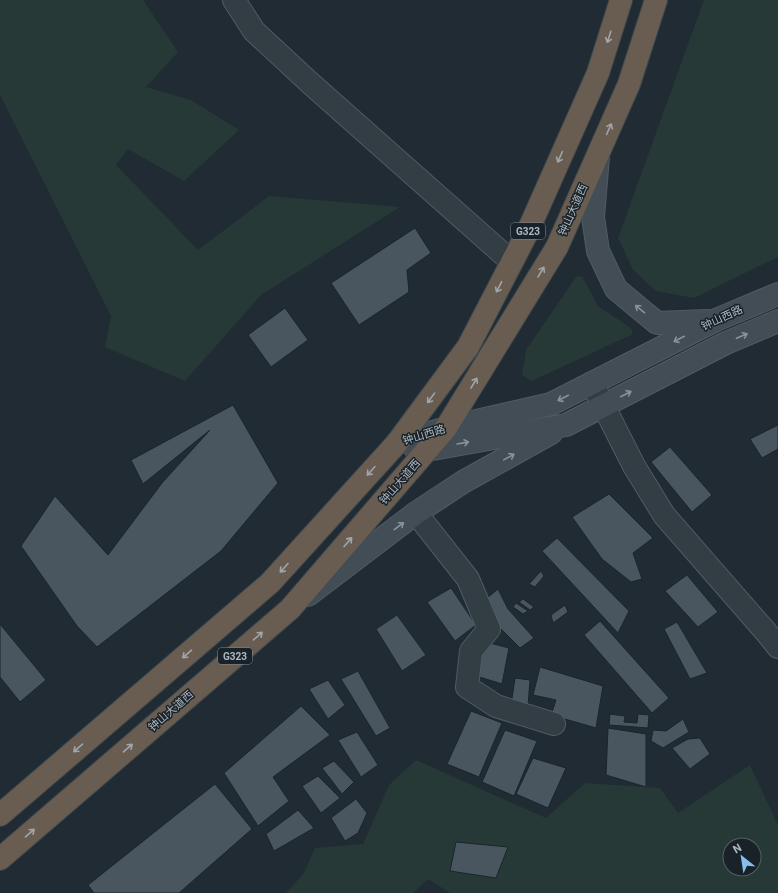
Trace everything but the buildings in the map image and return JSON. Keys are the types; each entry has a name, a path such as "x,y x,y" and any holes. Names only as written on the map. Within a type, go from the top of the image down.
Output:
{"highway":[{"name":"G323","path":"0,815 270,582 397,443 468,347 527,233 598,73 622,0"},
{"name":"钟山大道西","path":"0,859 290,609 446,428 557,247 629,84 656,0"}],"main road":[{"path":"598,154 593,216 598,251 616,289 657,323 716,320"},
{"name":"钟山西路","path":"397,443 446,428 551,404 716,320 778,294"},
{"name":"钟山西路","path":"397,443 428,450 566,425 726,343 778,321"},
{"path":"290,609 416,512 463,482 566,425"}],"street":[{"path":"234,0 254,31 512,262"},
{"path":"592,383 634,466 664,515 766,632 778,648"},
{"path":"416,512 468,579 489,629 471,651 467,687 496,706 554,724"}],"green space":[{"path":"0,0 143,0 178,52 146,87 191,100 239,130 184,181 128,149 116,165 198,250 269,196 400,207 261,295 185,381 105,347 111,316 0,95"},
{"path":"704,0 778,0 778,257 694,298 656,291 633,270 618,238"},
{"path":"582,276 598,306 631,328 633,334 532,381 522,375 526,350 576,277"},
{"path":"416,760 546,818 585,783 660,788 678,813 750,765 778,825 778,893 450,893 428,879 413,893 286,893 304,873 315,848 363,844 389,785"}]}
